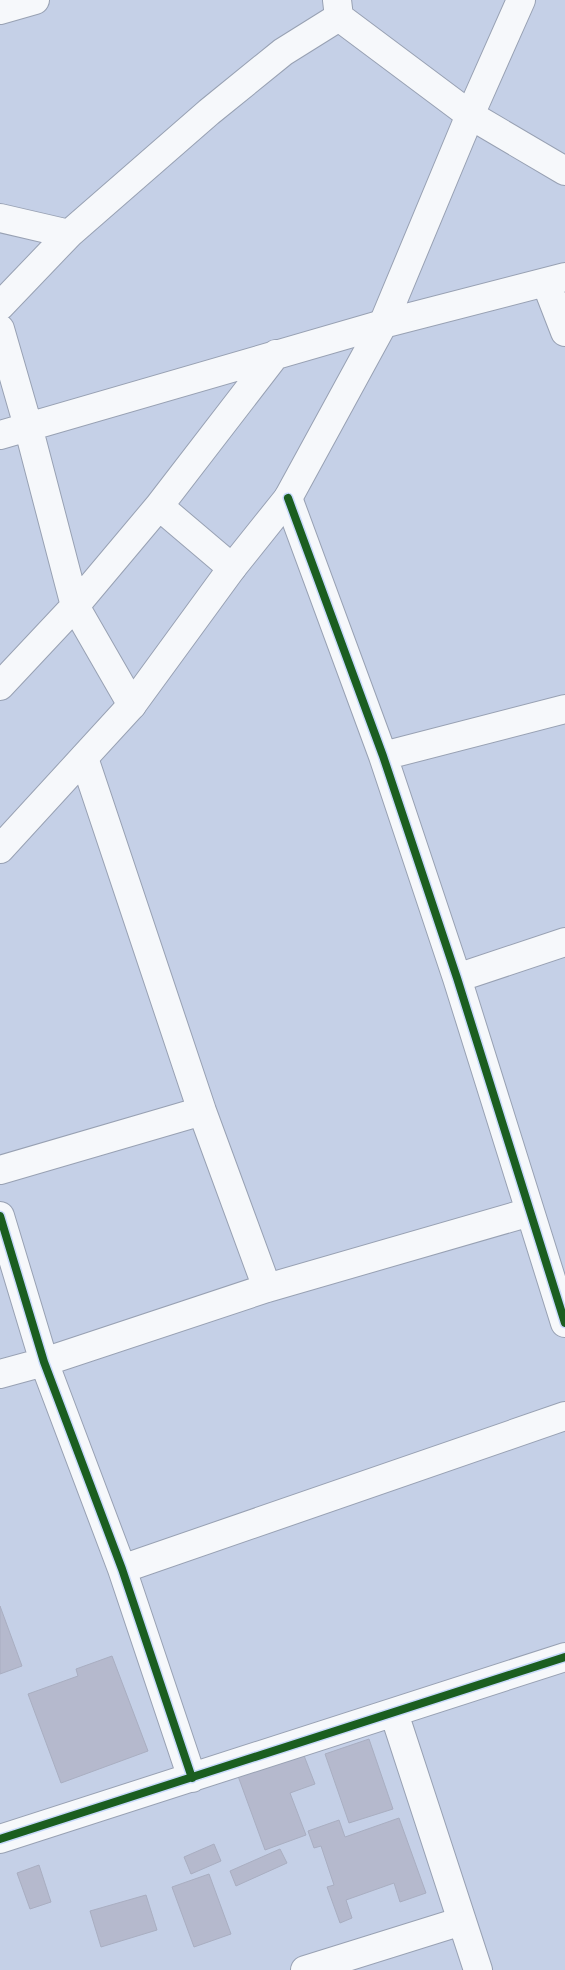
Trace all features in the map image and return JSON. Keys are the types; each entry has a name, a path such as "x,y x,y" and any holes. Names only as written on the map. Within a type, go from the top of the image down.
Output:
{"street":[{"path":"0,10 35,0"},
{"path":"0,848 132,705 232,568 288,498 383,324 470,115 521,0"},
{"path":"0,306 69,234 209,112 338,9 470,115 565,172"},
{"path":"0,218 69,234"},
{"path":"0,435 383,324 555,280 565,332"},
{"path":"0,329 28,426 75,606 132,705"},
{"path":"0,686 75,606 159,506 276,354"},
{"path":"288,498 382,756 457,978 565,1323"},
{"path":"159,506 232,568"},
{"path":"382,756 565,709"},
{"path":"84,758 202,1111 267,1288"},
{"path":"457,978 565,942"},
{"path":"0,1170 202,1111"},
{"path":"0,1374 44,1362 267,1288 530,1212"},
{"path":"0,1216 44,1362 122,1569 192,1778"},
{"path":"122,1569 565,1416"},
{"path":"0,1839 565,1657"},
{"path":"394,1713 478,1970"},
{"path":"305,1970 462,1921"}],"building":[{"path":"0,1606 22,1666 0,1674"},
{"path":"112,1656 148,1751 61,1783 28,1694 78,1676 76,1669"},
{"path":"369,1739 393,1809 349,1823 325,1754"},
{"path":"303,1753 315,1784 290,1793 306,1835 265,1850 238,1776"},
{"path":"399,1818 426,1893 400,1902 394,1883 346,1900 352,1918 340,1923 327,1887 334,1885 321,1846 314,1848 308,1831 339,1820 345,1837"},
{"path":"214,1844 221,1861 191,1874 184,1857"},
{"path":"280,1849 287,1863 236,1886 230,1871"},
{"path":"39,1865 51,1902 30,1909 17,1873"},
{"path":"209,1874 231,1934 194,1947 172,1887"},
{"path":"146,1895 157,1930 101,1947 90,1911"}],"cycle path":[{"path":"288,498 383,756 457,978 565,1323"},
{"path":"0,1216 44,1362 122,1569 192,1778"},
{"path":"0,1839 565,1657"}]}
